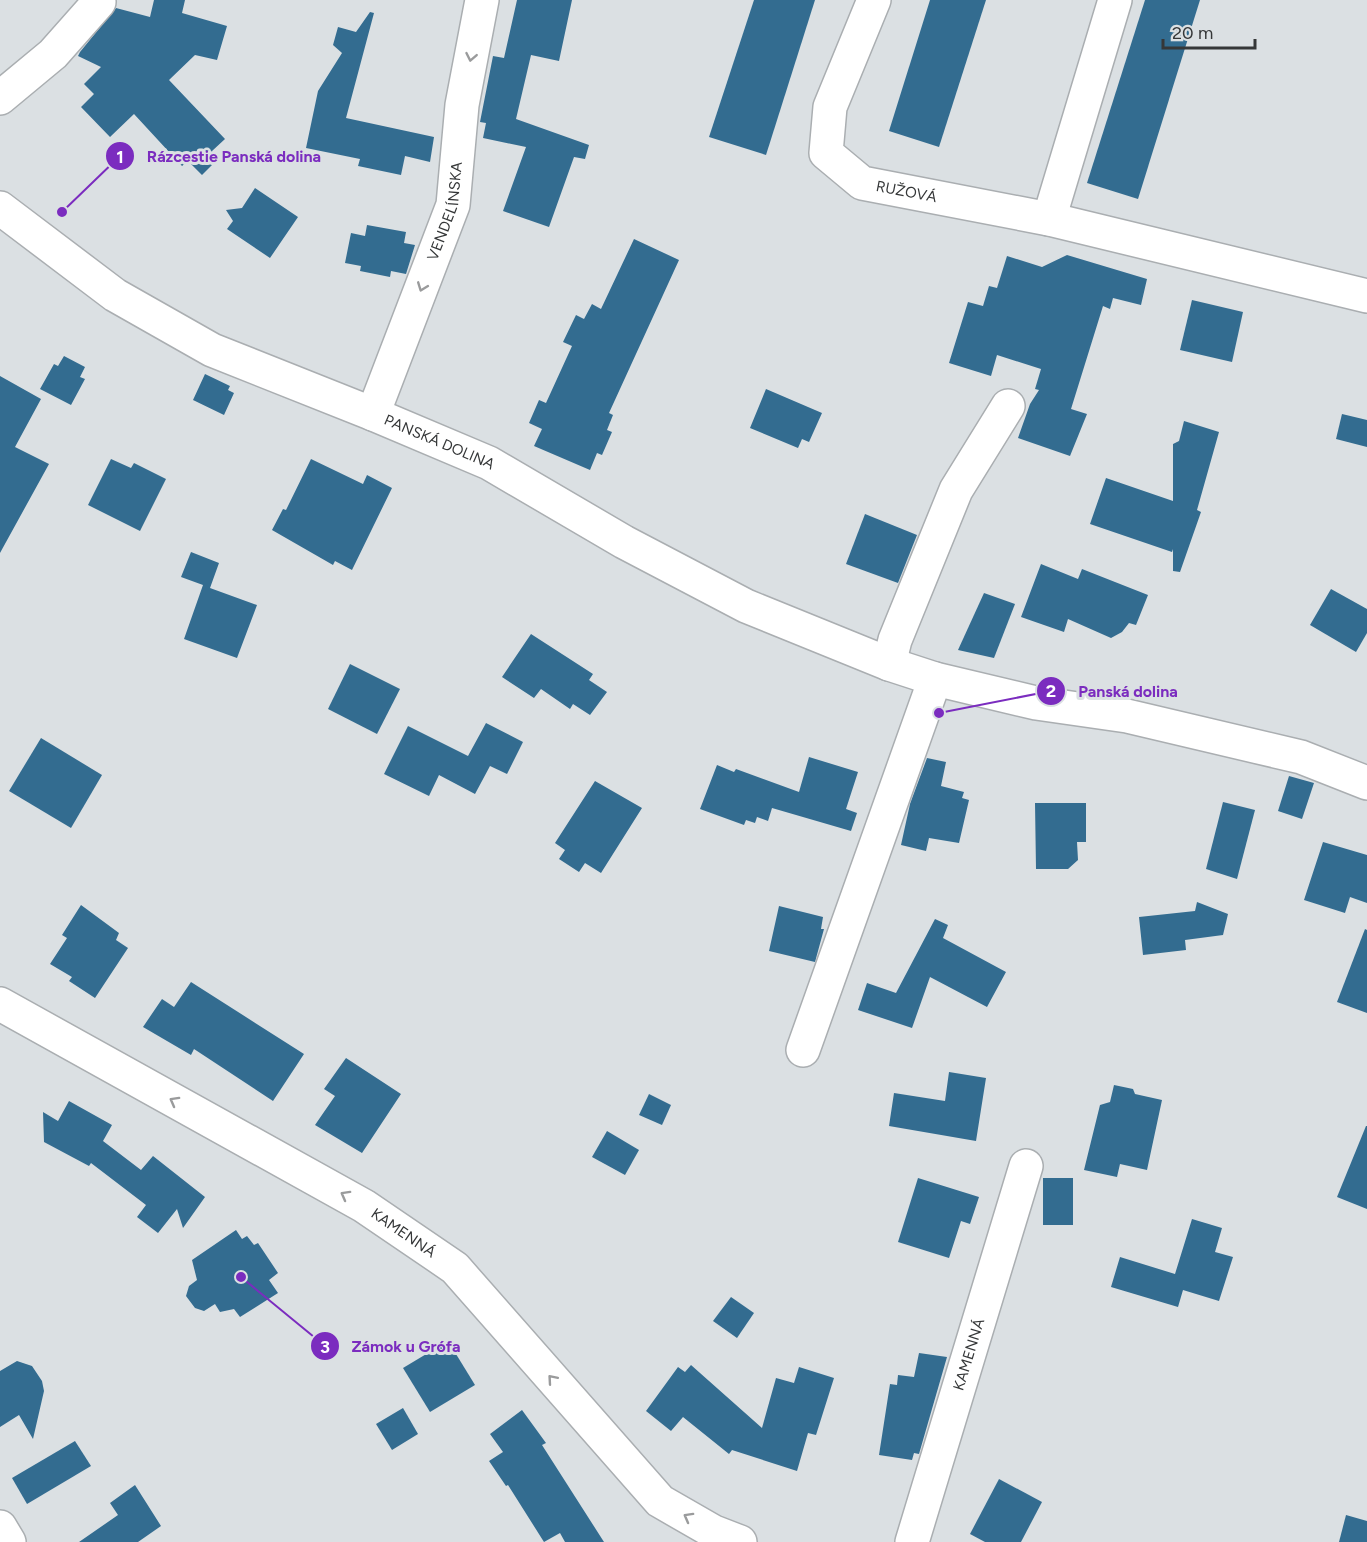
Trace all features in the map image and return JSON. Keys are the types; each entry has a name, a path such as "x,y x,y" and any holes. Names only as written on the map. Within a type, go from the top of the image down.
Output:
{"street":[{"name":"VENDELÍNSKA","path":"373,414 453,205 462,105 482,0"},
{"name":"RUŽOVÁ","path":"874,0 830,107 826,153 862,183 1049,219 1367,296"},
{"path":"1049,219 1115,0"},
{"path":"0,98 53,54 99,2"},
{"name":"PANSKÁ DOLINA","path":"0,208 115,296 212,350 489,463 624,542 747,606 889,664 934,679 1036,703 1127,717 1301,757 1367,783"},
{"path":"889,664 895,640 956,490 1008,406"},
{"path":"803,1050 934,679"},
{"name":"KAMENNÁ","path":"0,1004 364,1206 455,1268 660,1501 714,1532 740,1542"},
{"name":"KAMENNÁ","path":"912,1542 1026,1166"},
{"path":"0,1527 9,1542"}],"building":[{"path":"154,0 185,0 182,13 227,26 217,60 195,55 169,80 225,139 212,151 219,158 202,175 188,161 182,166 134,114 110,137 81,107 94,94 84,84 101,67 78,56 80,52 116,8 150,17"},
{"path":"517,0 572,0 559,61 531,55 516,119 589,145 585,159 574,157 549,227 503,211 526,147 483,138 486,123 480,122 493,56 504,58"},
{"path":"754,0 815,0 766,155 709,137"},
{"path":"930,0 986,0 939,147 889,131"},
{"path":"1145,0 1200,0 1138,199 1087,183"},
{"path":"370,12 374,13 346,118 434,137 430,162 405,156 401,175 358,166 360,159 306,148 318,91 342,53 333,45 338,27 356,32"},
{"path":"255,188 298,217 270,258 227,229 233,221 226,210 242,208"},
{"path":"367,225 406,232 404,243 415,245 406,274 391,271 390,277 360,271 361,266 345,263 351,233 365,236"},
{"path":"634,239 679,260 609,413 613,415 607,430 612,432 602,455 597,453 590,470 534,446 542,429 529,423 539,400 546,403 572,346 563,342 576,315 584,319 592,304 601,309"},
{"path":"1067,255 1147,279 1141,305 1113,298 1110,309 1103,306 1071,409 1087,414 1070,456 1018,438 1030,404 1039,390 1035,389 1041,369 997,355 991,376 949,363 968,302 983,306 989,286 997,288 1007,256 1042,267"},
{"path":"1192,300 1243,312 1232,362 1180,350"},
{"path":"64,356 85,367 80,377 85,379 71,405 40,389 54,364 58,366"},
{"path":"205,374 230,386 228,390 234,393 224,415 193,400"},
{"path":"0,376 41,399 15,447 49,464 0,553"},
{"path":"766,389 822,413 809,442 802,439 798,448 750,428"},
{"path":"1342,414 1367,420 1367,447 1336,439"},
{"path":"1184,421 1219,432 1197,510 1201,512 1180,572 1173,571 1173,549 1172,552 1090,524 1106,478 1173,501 1173,444 1179,441"},
{"path":"111,459 131,468 134,463 166,479 140,531 88,505"},
{"path":"311,459 363,484 367,475 392,488 352,570 335,561 333,565 272,530 283,509 286,510"},
{"path":"865,514 917,535 898,583 846,564"},
{"path":"191,552 219,563 210,588 257,605 237,658 184,639 203,585 181,577"},
{"path":"1041,564 1078,579 1082,569 1148,595 1136,625 1129,623 1122,632 1111,638 1068,619 1064,632 1021,617"},
{"path":"1331,589 1367,609 1367,633 1356,652 1310,625"},
{"path":"984,593 1015,604 994,658 958,650"},
{"path":"531,634 593,674 589,680 607,692 590,715 573,704 570,709 541,689 534,698 502,677"},
{"path":"350,664 400,689 377,734 328,709"},
{"path":"486,723 523,742 507,774 490,766 475,794 439,775 429,796 384,774 408,726 468,756"},
{"path":"41,738 102,775 71,828 9,791"},
{"path":"809,757 858,772 846,809 857,813 851,831 772,808 768,821 757,817 755,823 746,820 744,825 700,809 717,765 734,772 736,769 799,792"},
{"path":"927,758 946,762 941,786 964,792 962,798 969,800 959,843 929,838 926,851 901,845 910,804"},
{"path":"1289,776 1314,783 1302,819 1278,811"},
{"path":"595,781 642,808 601,873 585,863 579,872 559,859 565,850 555,843"},
{"path":"1223,802 1255,810 1237,879 1206,869"},
{"path":"1035,803 1086,803 1086,842 1077,842 1078,860 1068,869 1036,869"},
{"path":"1323,842 1367,855 1367,903 1350,897 1345,913 1304,900"},
{"path":"1197,902 1228,914 1223,935 1185,940 1186,950 1143,955 1139,917 1195,911"},
{"path":"81,905 119,933 116,940 128,948 95,998 69,981 72,977 50,964 67,938 62,935"},
{"path":"779,906 823,917 821,929 824,929 815,962 769,951"},
{"path":"935,919 948,925 943,938 1006,972 987,1007 930,977 912,1028 858,1010 867,983 896,993"},
{"path":"1365,929 1367,930 1367,1013 1337,1002"},
{"path":"191,982 304,1054 273,1101 194,1049 191,1055 143,1027 162,999 174,1007"},
{"path":"346,1058 401,1094 362,1153 315,1125 335,1096 324,1089"},
{"path":"949,1072 986,1078 976,1141 889,1126 894,1093 945,1101"},
{"path":"1114,1085 1133,1089 1135,1094 1162,1100 1147,1170 1120,1164 1117,1177 1084,1170 1100,1105 1110,1102"},
{"path":"649,1094 671,1105 662,1125 639,1115"},
{"path":"69,1101 112,1125 103,1141 141,1170 153,1156 205,1197 183,1228 177,1209 158,1233 137,1217 146,1205 91,1163 89,1166 44,1142 43,1112 58,1121"},
{"path":"1367,1126 1367,1209 1337,1197"},
{"path":"607,1131 639,1150 625,1175 592,1157"},
{"path":"918,1178 979,1197 970,1224 961,1221 949,1258 898,1242"},
{"path":"1043,1178 1073,1178 1073,1225 1043,1225"},
{"path":"1192,1219 1222,1228 1215,1252 1233,1257 1219,1301 1183,1290 1178,1307 1111,1287 1120,1257 1175,1274"},
{"path":"236,1230 242,1239 247,1236 254,1245 258,1243 278,1273 269,1280 278,1293 240,1317 234,1309 220,1312 215,1304 204,1311 195,1308 186,1296 189,1286 197,1280 192,1260"},
{"path":"731,1297 754,1313 737,1338 713,1321"},
{"path":"448,1341 475,1385 430,1412 403,1368"},
{"path":"919,1353 947,1357 919,1454 914,1453 912,1460 879,1455 890,1384 897,1385 898,1375 914,1377"},
{"path":"17,1361 32,1366 42,1381 44,1391 33,1439 19,1415 0,1427 0,1371"},
{"path":"691,1365 762,1428 776,1378 794,1383 799,1367 834,1378 816,1435 808,1433 797,1471 732,1450 729,1454 683,1417 671,1431 646,1411 678,1367 685,1372"},
{"path":"403,1408 418,1434 392,1450 376,1424"},
{"path":"522,1410 546,1443 542,1445 604,1542 565,1542 560,1533 544,1542 508,1485 506,1486 489,1461 503,1452 490,1434"},
{"path":"75,1441 91,1466 27,1504 12,1478"},
{"path":"999,1479 1042,1502 1021,1542 985,1542 970,1534"},
{"path":"135,1485 161,1526 138,1542 79,1542 118,1515 110,1503"},
{"path":"1346,1515 1367,1521 1367,1542 1339,1542"}],"place":[{"name":"Rázcestie Panská dolina","path":"62,212"},
{"name":"Panská dolina","path":"939,713"},
{"name":"Zámok u Grófa","path":"241,1277"}]}
